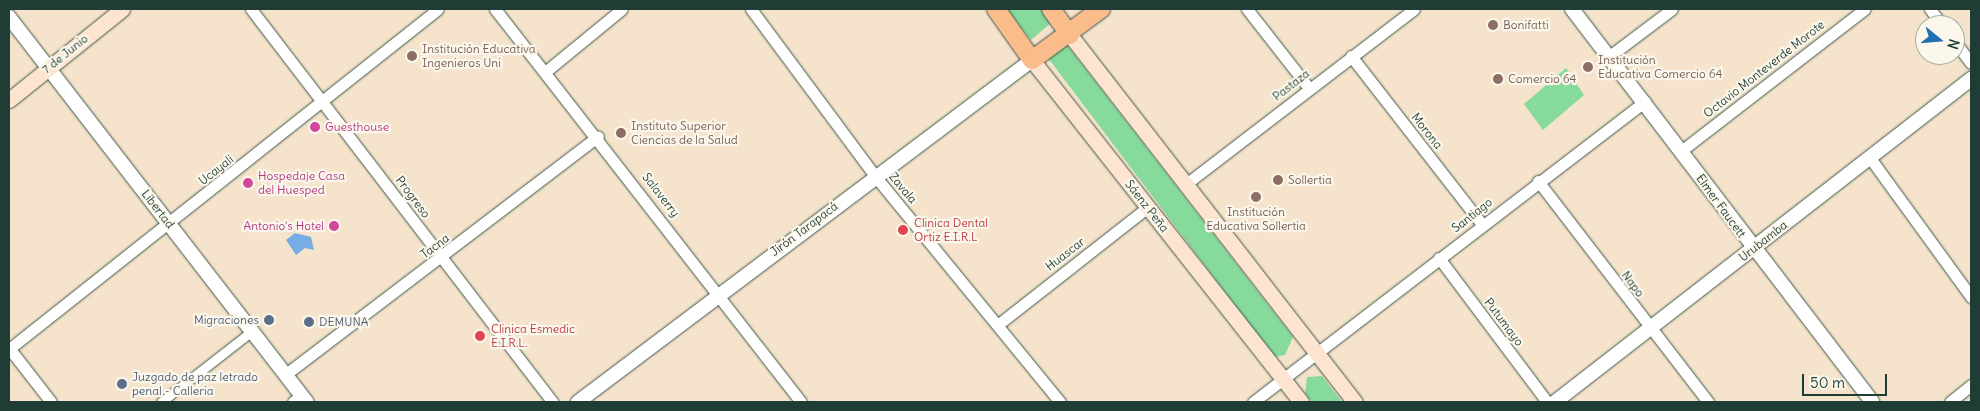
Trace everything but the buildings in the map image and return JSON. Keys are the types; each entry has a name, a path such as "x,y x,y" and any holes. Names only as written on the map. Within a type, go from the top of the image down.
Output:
{"main road":[{"name":"7 de Junio","path":"9,100 122,9"},
{"name":"Sáenz Peña","path":"996,9 1032,60 1301,402"},
{"path":"1052,9 1356,402"},
{"path":"1032,60 1070,34 1101,9"}],"street":[{"name":"Progreso","path":"251,9 325,102 553,402"},
{"name":"Ucayali","path":"9,349 325,102 438,9"},
{"name":"Salaverry","path":"495,9 598,136 801,402"},
{"path":"545,72 622,9"},
{"path":"1247,9 1309,88"},
{"name":"Elmer Faucett","path":"1572,9 1611,55 1752,249 1872,402"},
{"path":"1611,55 1672,9"},
{"name":"Octavio Monteverde Morote","path":"1681,152 1865,9"},
{"name":"Zavala","path":"756,10 875,176 1000,324 1059,402"},
{"name":"Pastaza","path":"1186,184 1411,10"},
{"name":"Libertad","path":"9,17 286,374 300,400"},
{"name":"Morona","path":"1351,56 1482,224"},
{"name":"Jirón Tarapacá","path":"578,402 719,293 1032,60"},
{"name":"Urubamba","path":"1555,402 1971,79"},
{"name":"Santiago","path":"1253,402 1316,351 1645,101"},
{"name":"Tacna","path":"286,374 442,258 598,136"},
{"path":"1870,158 1971,297"},
{"name":"Napo","path":"1538,181 1649,329 1708,402"},
{"name":"Huascar","path":"1000,324 1148,207"},
{"name":"Putumayo","path":"1439,258 1547,402"},
{"path":"161,402 252,331"},
{"path":"9,349 51,402"},
{"path":"1950,402 1971,385"}],"green space":[{"path":"1007,9 1042,9 1052,22 1031,40"},
{"path":"1063,40 1293,337 1285,355 1274,357 1045,54"},
{"path":"1566,68 1584,95 1543,130 1524,104"},
{"path":"1322,376 1342,402 1312,402 1305,393 1307,377"}],"water":[{"path":"295,233 311,237 314,250 305,248 296,255 286,240"}],"place":[{"name":"Bonifatti","path":"1493,25"},
{"name":"Institución Educativa Ingenieros Uni","path":"412,56"},
{"name":"Institución Educativa Comercio 64","path":"1588,67"},
{"name":"Comercio 64","path":"1498,79"},
{"name":"Guesthouse","path":"315,127"},
{"name":"Instituto Superior Ciencias de la Salud","path":"621,133"},
{"name":"Sollertia","path":"1278,180"},
{"name":"Hospedaje Casa del Huesped","path":"248,183"},
{"name":"Institución Educativa Sollertia","path":"1256,197"},
{"name":"Antonio's Hotel","path":"334,226"},
{"name":"Clinica Dental Ortiz E.I.R.L","path":"903,230"},
{"name":"Migraciones","path":"269,320"},
{"name":"DEMUNA","path":"309,322"},
{"name":"Clinica Esmedic E.I.R.L.","path":"480,336"},
{"name":"Juzgado de paz letrado penal - Calleria","path":"122,384"}]}
